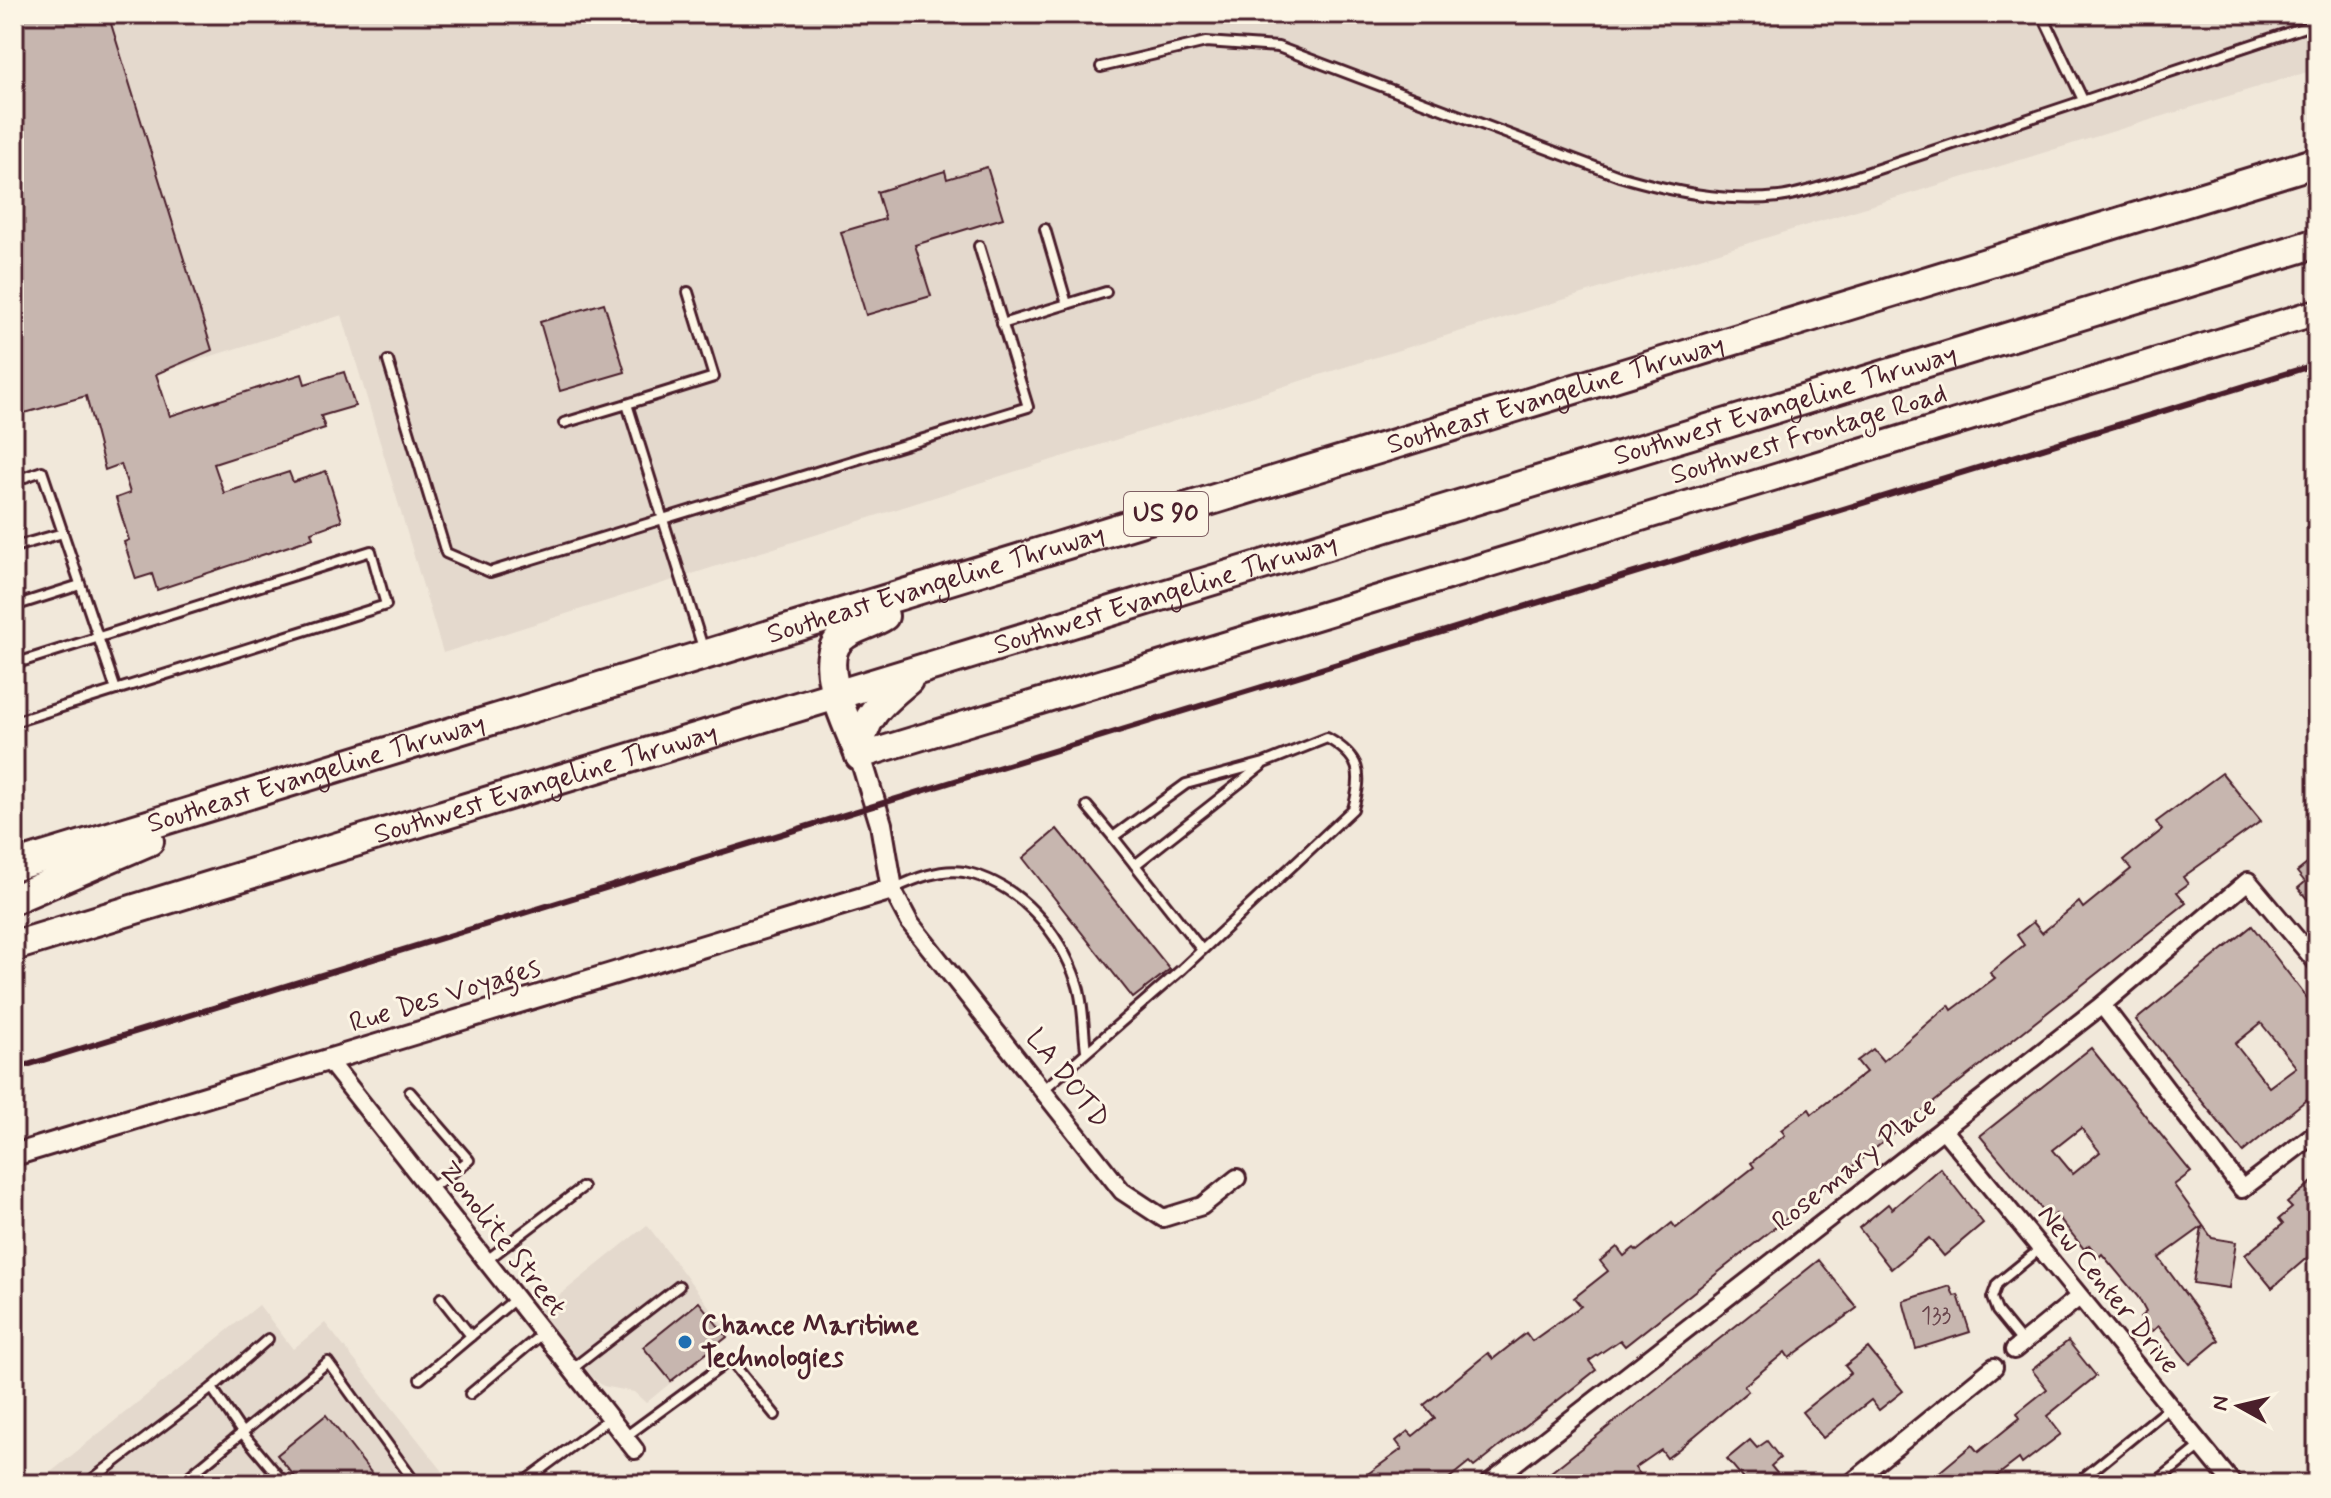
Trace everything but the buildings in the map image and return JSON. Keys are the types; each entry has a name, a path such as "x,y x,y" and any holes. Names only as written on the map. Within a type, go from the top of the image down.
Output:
{"highway":[{"name":"Southeast Evangeline Thruway","path":"14,866 2317,162"},
{"name":"Southwest Evangeline Thruway","path":"14,946 2317,243"},
{"path":"860,756 830,667 835,645 852,630 881,619 915,590"},
{"path":"860,756 862,731 875,710 919,672"},
{"path":"14,899 248,796"}],"main road":[{"name":"Southwest Frontage Road","path":"860,756 2317,312"}],"street":[{"path":"860,756 881,824 892,889"},
{"name":"Rosemary Place","path":"1488,1484 2102,1005 2248,881 2317,963"},
{"name":"Rue Des Voyages","path":"14,1155 892,889"},
{"name":"LA DOTD","path":"892,889 910,923 1122,1191 1163,1218 1202,1206 1237,1178"},
{"path":"2102,1005 2242,1189 2317,1132"},
{"name":"Zonolite Street","path":"329,1061 630,1443"},
{"name":"New Center Drive","path":"1943,1129 2233,1484"},
{"path":"2019,1346 2079,1297"},
{"path":"1850,1484 1994,1367"}],"lane":[{"path":"2042,14 2083,100"},
{"path":"1101,67 1206,42 1278,47 1619,176 1675,192 1728,198 1781,197 1851,178 2317,23"},
{"path":"1045,229 1067,304"},
{"path":"388,361 446,553 490,572 1028,407 979,246"},
{"path":"564,423 714,377 688,292"},
{"path":"1002,324 1106,292"},
{"path":"627,404 706,656"},
{"path":"14,481 42,471 116,690"},
{"path":"14,547 63,533"},
{"path":"14,664 371,551 386,605 14,722"},
{"path":"14,606 80,585"},
{"path":"1042,1091 1202,950 1353,809 1359,788 1358,766 1346,748 1327,738 1264,763 1186,784 1113,837"},
{"path":"1135,865 1264,763"},
{"path":"1087,806 1202,950"},
{"path":"892,889 920,876 963,872 1019,896 1049,927 1078,984 1086,1050"},
{"path":"410,1092 469,1160 430,1189"},
{"path":"486,1261 583,1187"},
{"path":"2019,1346 1992,1298 1997,1284 2040,1249"},
{"path":"572,1369 679,1286"},
{"path":"441,1298 471,1336"},
{"path":"420,1379 516,1299"},
{"path":"470,1394 543,1333"},
{"path":"86,1484 212,1388 268,1339"},
{"path":"630,1443 730,1360 775,1415"},
{"path":"180,1484 328,1362 416,1484"},
{"path":"212,1388 243,1434 285,1484"},
{"path":"2076,1484 2170,1407"},
{"path":"521,1484 610,1418"},
{"path":"2154,1484 2202,1446"}],"shaded area":[{"path":"14,14 2317,14 2317,69 1370,359 443,653 342,315 14,418"},
{"path":"647,1225 730,1334 646,1403 634,1392 603,1386 593,1378 540,1311"},
{"path":"259,1305 293,1349 325,1323 453,1484 45,1484 41,1480"}],"railway":[{"path":"14,1069 2317,364"}],"place":[{"name":"Chance Maritime Technologies","path":"685,1342"}]}
